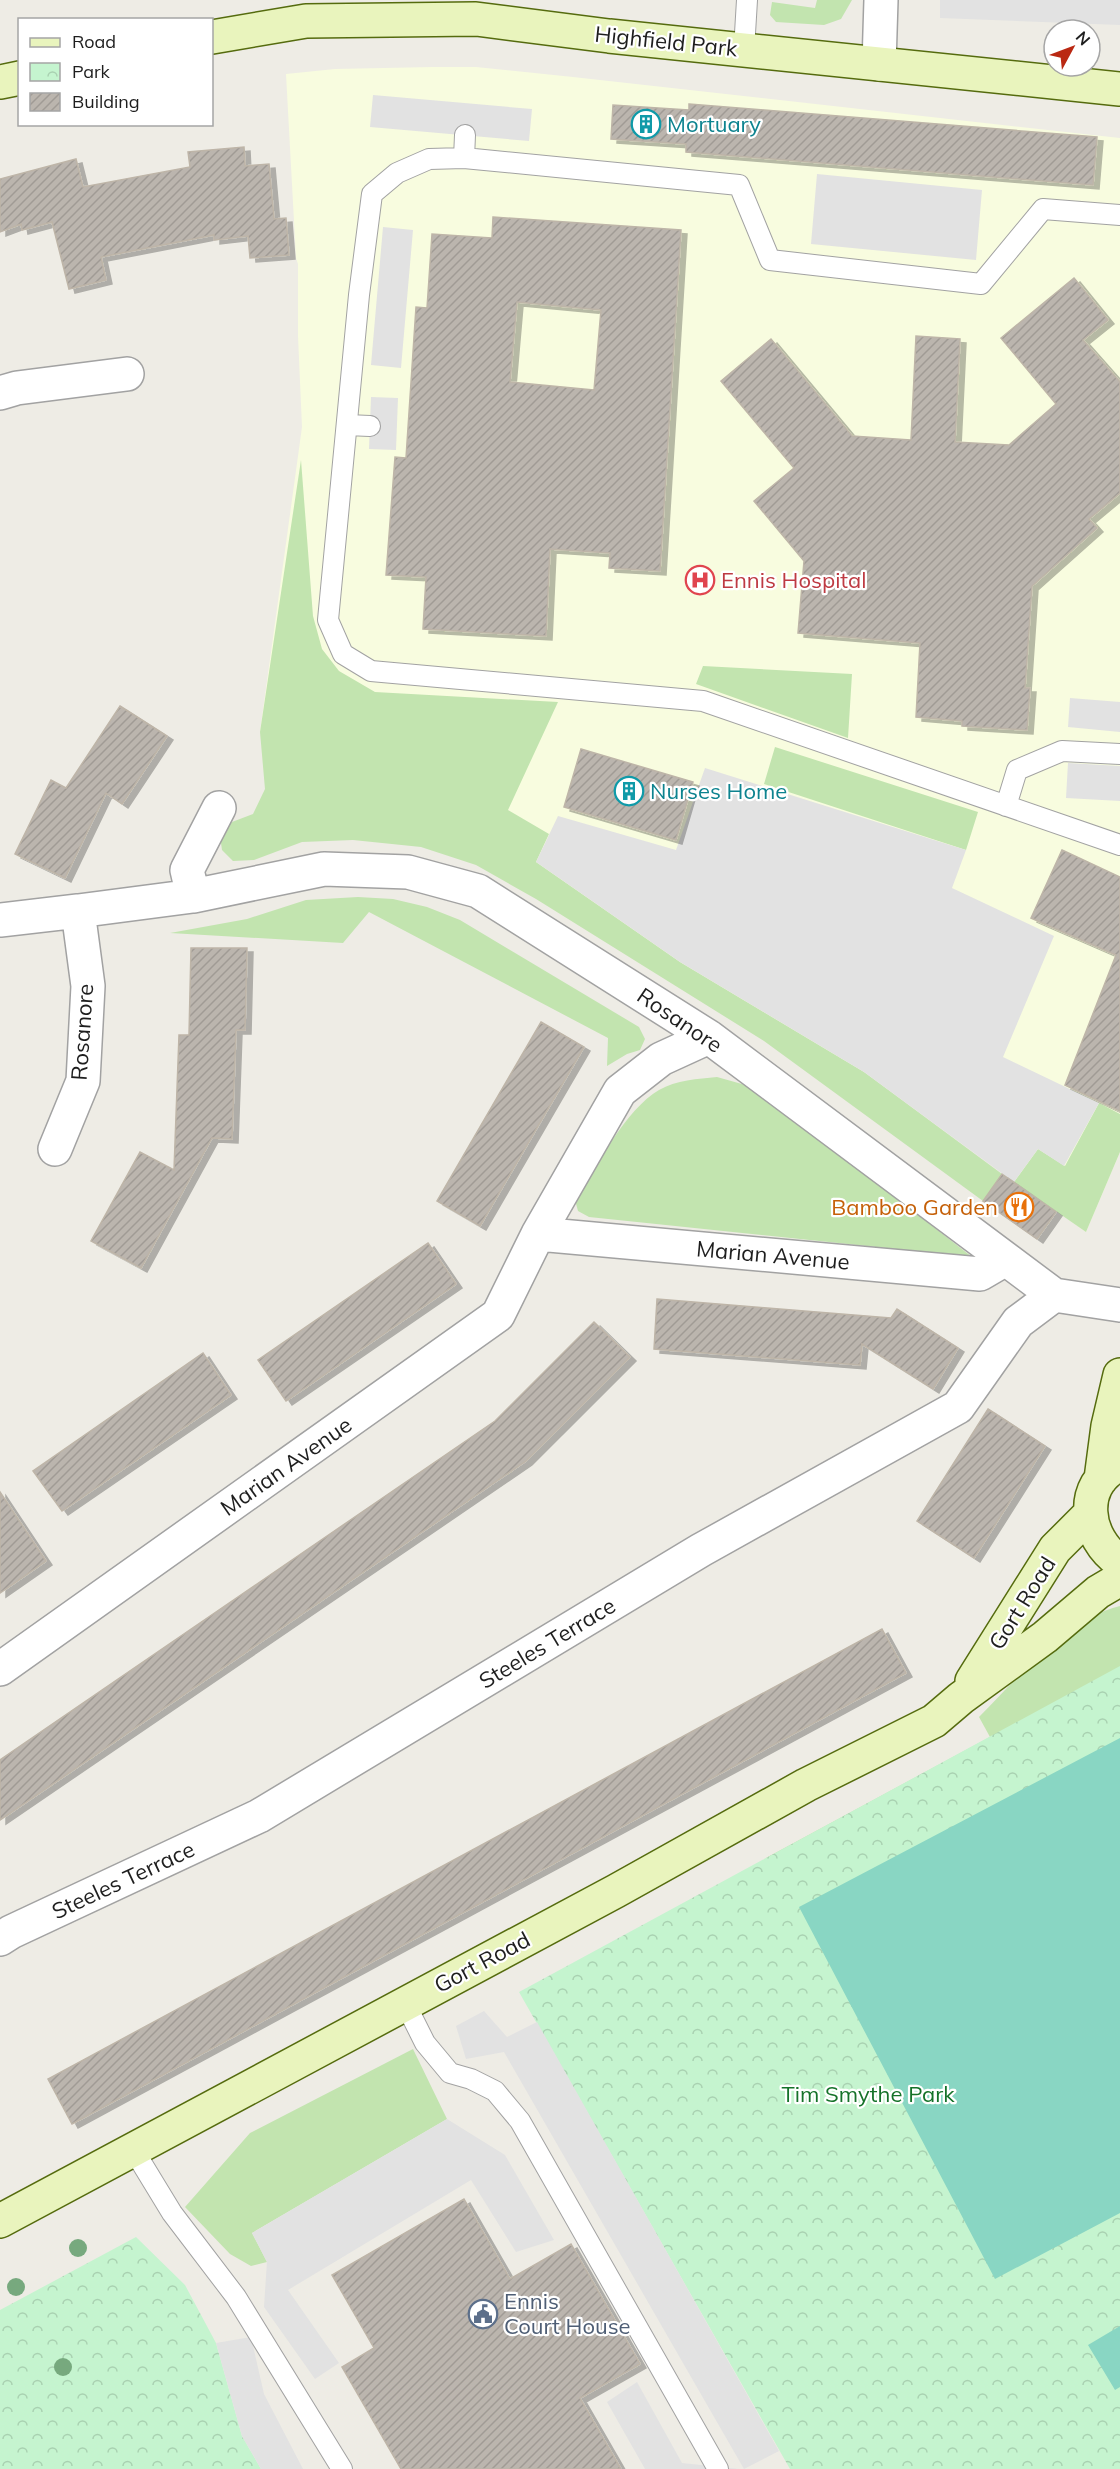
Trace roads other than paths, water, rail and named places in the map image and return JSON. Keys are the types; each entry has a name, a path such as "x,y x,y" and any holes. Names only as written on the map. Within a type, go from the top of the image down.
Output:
{"main road":[{"name":"Highfield Park","path":"213,37 377,10 1120,89"},
{"path":"0,82 18,78"},
{"path":"1120,1375 1108,1426 1111,1472 1093,1496 1090,1514 1099,1543 1120,1562"},
{"name":"Gort Road","path":"961,1698 1055,1549 1090,1514"},
{"name":"Gort Road","path":"0,2221 616,1891 806,1785 934,1721 961,1698 1045,1637 1098,1593 1120,1579"}],"street":[{"path":"879,64 881,0"},
{"path":"0,393 17,388 127,374"},
{"path":"193,896 187,870 219,808"},
{"name":"Rosanore","path":"0,920 193,896 324,869 408,872 478,891 709,1037 1004,1260 1054,1295 1120,1305"},
{"name":"Rosanore","path":"55,1149 83,1081 88,986 78,911"},
{"name":"Marian Avenue","path":"0,1669 498,1315 538,1234 620,1090 661,1059 709,1037"},
{"name":"Marian Avenue","path":"538,1234 980,1274 1004,1260"},
{"name":"Steeles Terrace","path":"0,1939 259,1816 701,1550 958,1407 1018,1322 1054,1295"}],"lane":[{"path":"744,50 747,0"},
{"path":"464,158 465,135"},
{"path":"1120,215 1043,209 981,285 770,260 739,185 464,158 429,159 397,173 372,194 368,296 347,424 328,620 343,654 371,671 703,701 1120,845"},
{"path":"347,424 370,426"},
{"path":"1006,806 1017,770 1062,751 1120,754"},
{"path":"405,2003 425,2043 450,2073 471,2079 495,2091 520,2121 718,2469"},
{"path":"133,2149 172,2213 236,2297 342,2469"}],"place":[{"name":"Mortuary","path":"646,124"},
{"name":"Ennis Hospital","path":"700,580"},
{"name":"Nurses Home","path":"629,791"},
{"name":"Bamboo Garden","path":"1019,1207"},
{"name":"Ennis Court House","path":"483,2314"}],"park label":[{"name":"Tim Smythe Park","path":"868,2094"}]}
